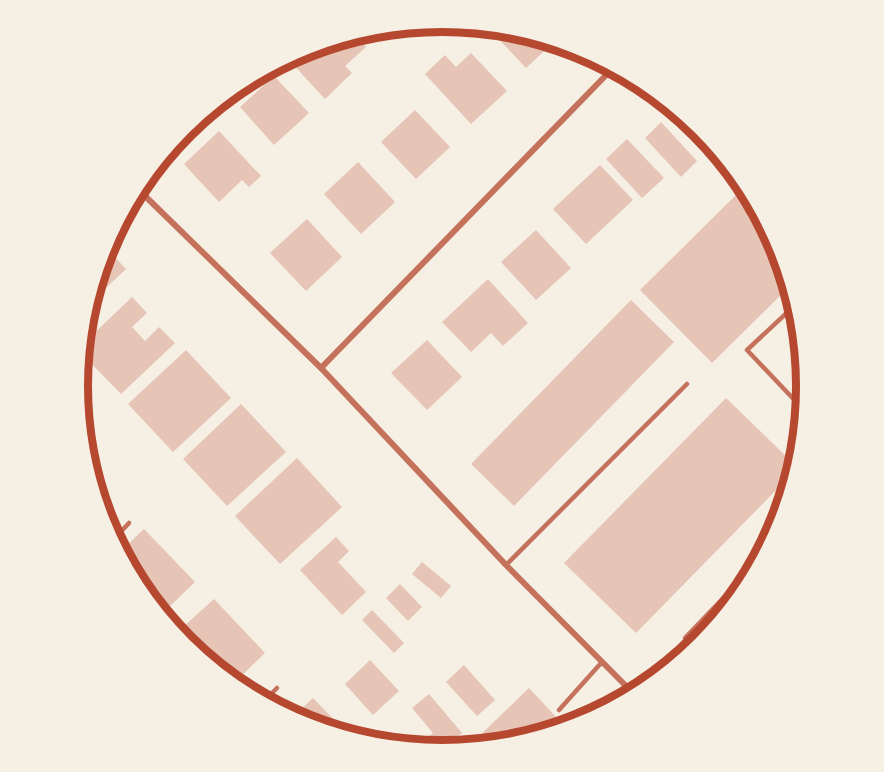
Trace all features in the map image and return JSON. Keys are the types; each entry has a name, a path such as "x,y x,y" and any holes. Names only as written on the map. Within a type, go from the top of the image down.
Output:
{"street":[{"path":"321,368 608,73"},
{"path":"144,195 321,368 506,565 627,688"}],"lane":[{"path":"789,311 747,350 796,403"},
{"path":"506,565 687,384"},
{"path":"119,533 129,523"},
{"path":"686,643 685,638 735,585"},
{"path":"559,710 602,662"},
{"path":"270,695 277,688"}],"building":[{"path":"496,36 548,48 526,68"},
{"path":"360,41 366,47 345,66 352,73 325,99 293,64 328,50"},
{"path":"471,53 507,91 471,124 425,74 445,55 456,67"},
{"path":"274,76 309,113 274,145 240,107"},
{"path":"415,110 450,147 416,179 381,142"},
{"path":"667,112 693,135 702,145 700,147"},
{"path":"661,122 697,161 681,177 645,138"},
{"path":"219,131 261,176 249,187 242,180 219,202 184,164"},
{"path":"627,139 664,178 642,198 606,159"},
{"path":"358,162 395,202 361,234 324,194"},
{"path":"600,165 633,200 586,244 553,209"},
{"path":"739,192 770,250 784,292 712,363 640,290"},
{"path":"307,219 342,257 306,291 270,253"},
{"path":"536,230 571,268 536,300 501,262"},
{"path":"112,255 126,269 100,293"},
{"path":"488,279 528,323 503,346 491,333 471,352 442,322"},
{"path":"132,297 147,313 132,327 145,341 159,327 175,343 121,394 88,360 92,336"},
{"path":"631,300 674,342 514,506 471,464"},
{"path":"427,340 462,377 427,410 391,373"},
{"path":"186,350 231,398 173,452 128,404"},
{"path":"726,398 789,459 782,484 636,633 564,563"},
{"path":"241,404 286,452 227,506 183,459"},
{"path":"297,458 342,507 280,564 235,516"},
{"path":"144,529 195,582 167,609 147,583 126,546"},
{"path":"336,537 349,551 338,562 366,592 342,615 300,570"},
{"path":"422,562 451,586 441,598 412,574"},
{"path":"400,584 422,607 408,621 386,598"},
{"path":"214,599 265,653 240,677 208,653 183,627"},
{"path":"372,610 404,643 394,653 362,620"},
{"path":"370,660 399,691 373,715 345,684"},
{"path":"464,665 495,700 477,716 446,682"},
{"path":"529,688 558,719 554,722 511,734 477,738"},
{"path":"429,694 462,733 454,740 425,740 433,733 412,708"},
{"path":"313,698 339,725 328,722 299,711"}]}
